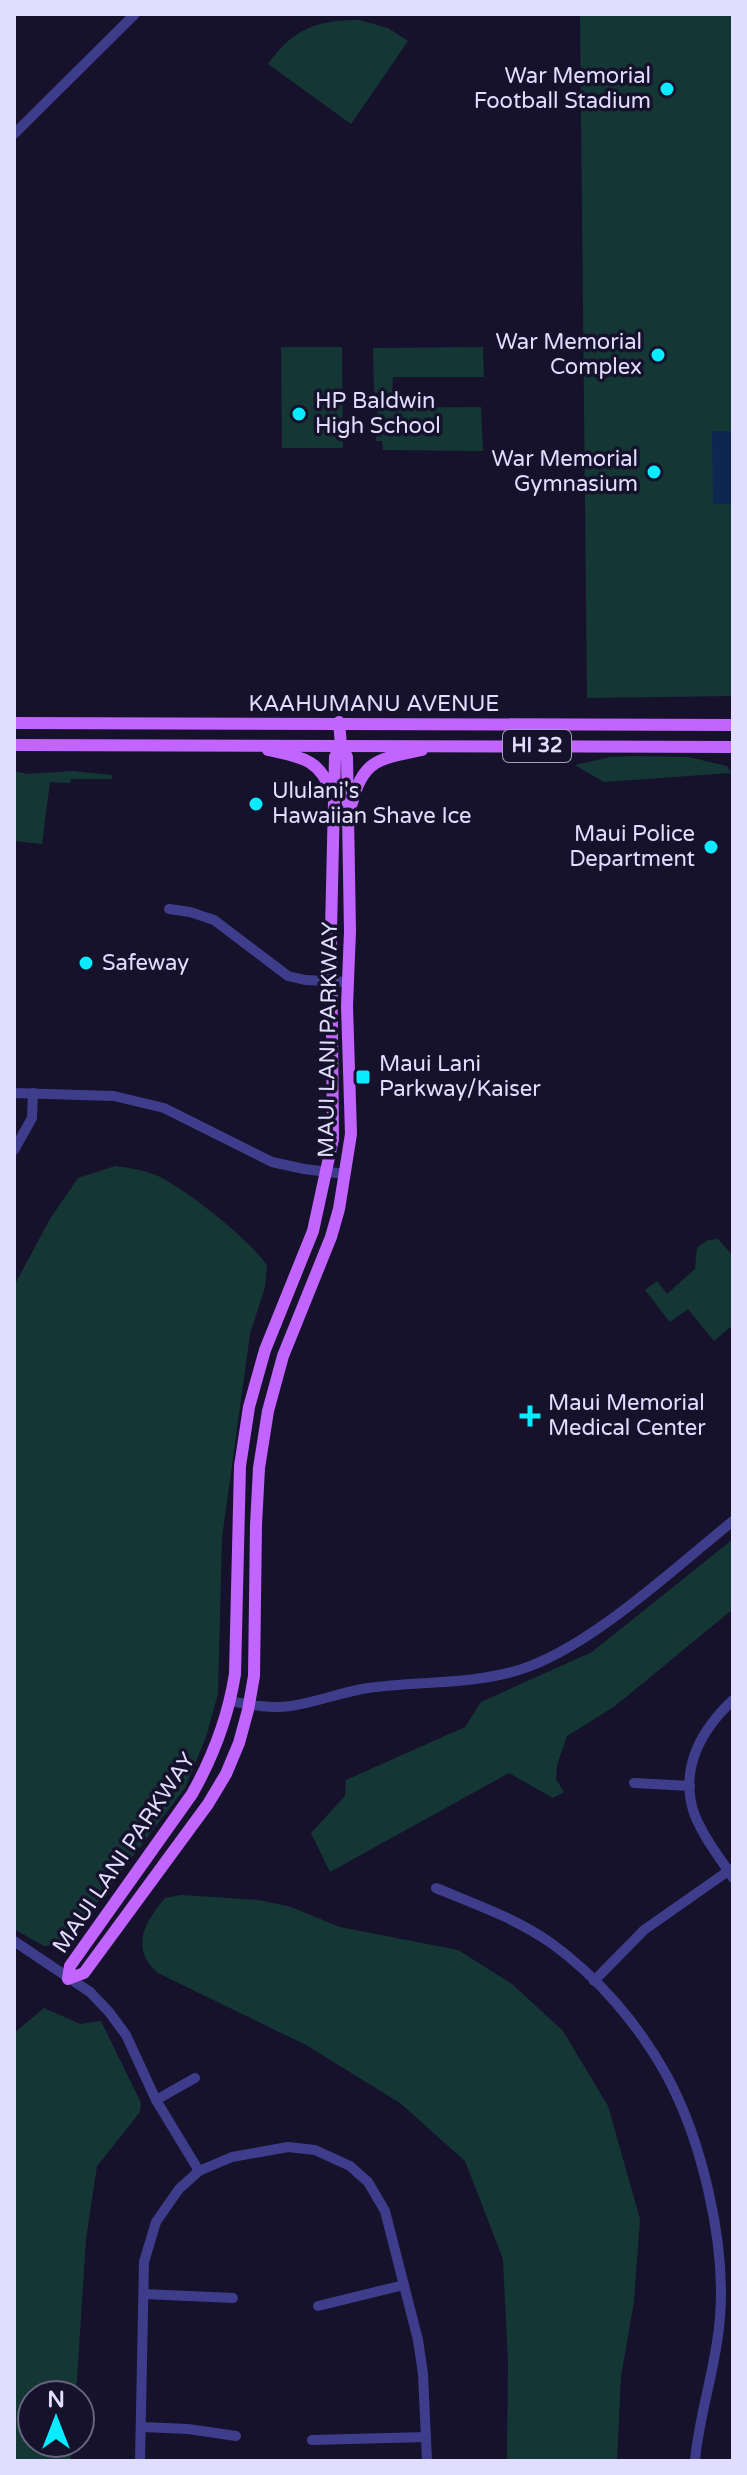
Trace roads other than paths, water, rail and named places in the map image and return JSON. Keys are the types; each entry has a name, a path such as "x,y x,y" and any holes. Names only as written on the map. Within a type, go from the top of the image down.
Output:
{"main road":[{"name":"MAUI LANI PARKWAY","path":"339,722 341,745 347,757 350,931 351,1108 345,1174 331,1237 283,1356 268,1411 259,1468 254,1676 249,1704 239,1743 226,1774 208,1804 84,1973 68,1979 70,1966 198,1785 221,1737 230,1701 235,1674 240,1466 249,1407 265,1350 313,1231 333,1139 334,801 335,757 341,745"},
{"name":"KAAHUMANU AVENUE","path":"14,723 733,725"},
{"name":"KAAHUMANU AVENUE","path":"14,745 733,747"},
{"path":"245,745 301,758 313,764 322,771 334,801"},
{"path":"348,818 357,781 366,768 383,759 446,745"}],"street":[{"path":"14,134 135,14"},
{"path":"169,909 214,920 288,976 348,982"},
{"path":"14,1093 114,1096 164,1108 272,1162 345,1174"},
{"path":"14,1150 32,1118 33,1093"},
{"path":"230,1701 264,1707 291,1706 371,1688 457,1683 521,1670 591,1632 733,1521"},
{"path":"594,1981 644,1930 731,1872 694,1814 690,1786 697,1745 715,1716 733,1700"},
{"path":"634,1783 690,1786"},
{"path":"436,1888 526,1928 552,1944 594,1981 629,2018 666,2075 682,2109 700,2162 716,2230 721,2273 720,2319 695,2461"},
{"path":"14,1941 90,1992 112,2016 126,2035 156,2100 199,2171"},
{"path":"156,2100 195,2078"},
{"path":"140,2461 144,2262 156,2222 179,2189 199,2171 232,2157 274,2148 301,2147 340,2159 359,2173 377,2195 385,2211 423,2374 427,2461"},
{"path":"318,2306 404,2285"},
{"path":"144,2294 233,2298"},
{"path":"142,2427 236,2436"},
{"path":"312,2440 426,2437"}],"water":[{"path":"712,431 733,431 733,504 713,504"}],"place":[{"name":"War Memorial Football Stadium","path":"667,89"},
{"name":"War Memorial Complex","path":"658,355"},
{"name":"HP Baldwin High School","path":"299,414"},
{"name":"War Memorial Gymnasium","path":"654,472"},
{"name":"Ululani's Hawaiian Shave Ice","path":"256,804"},
{"name":"Maui Police Department","path":"711,847"},
{"name":"Safeway","path":"86,963"},
{"name":"Maui Lani Parkway/Kaiser","path":"363,1077"},
{"name":"Maui Memorial Medical Center","path":"530,1416"}]}
